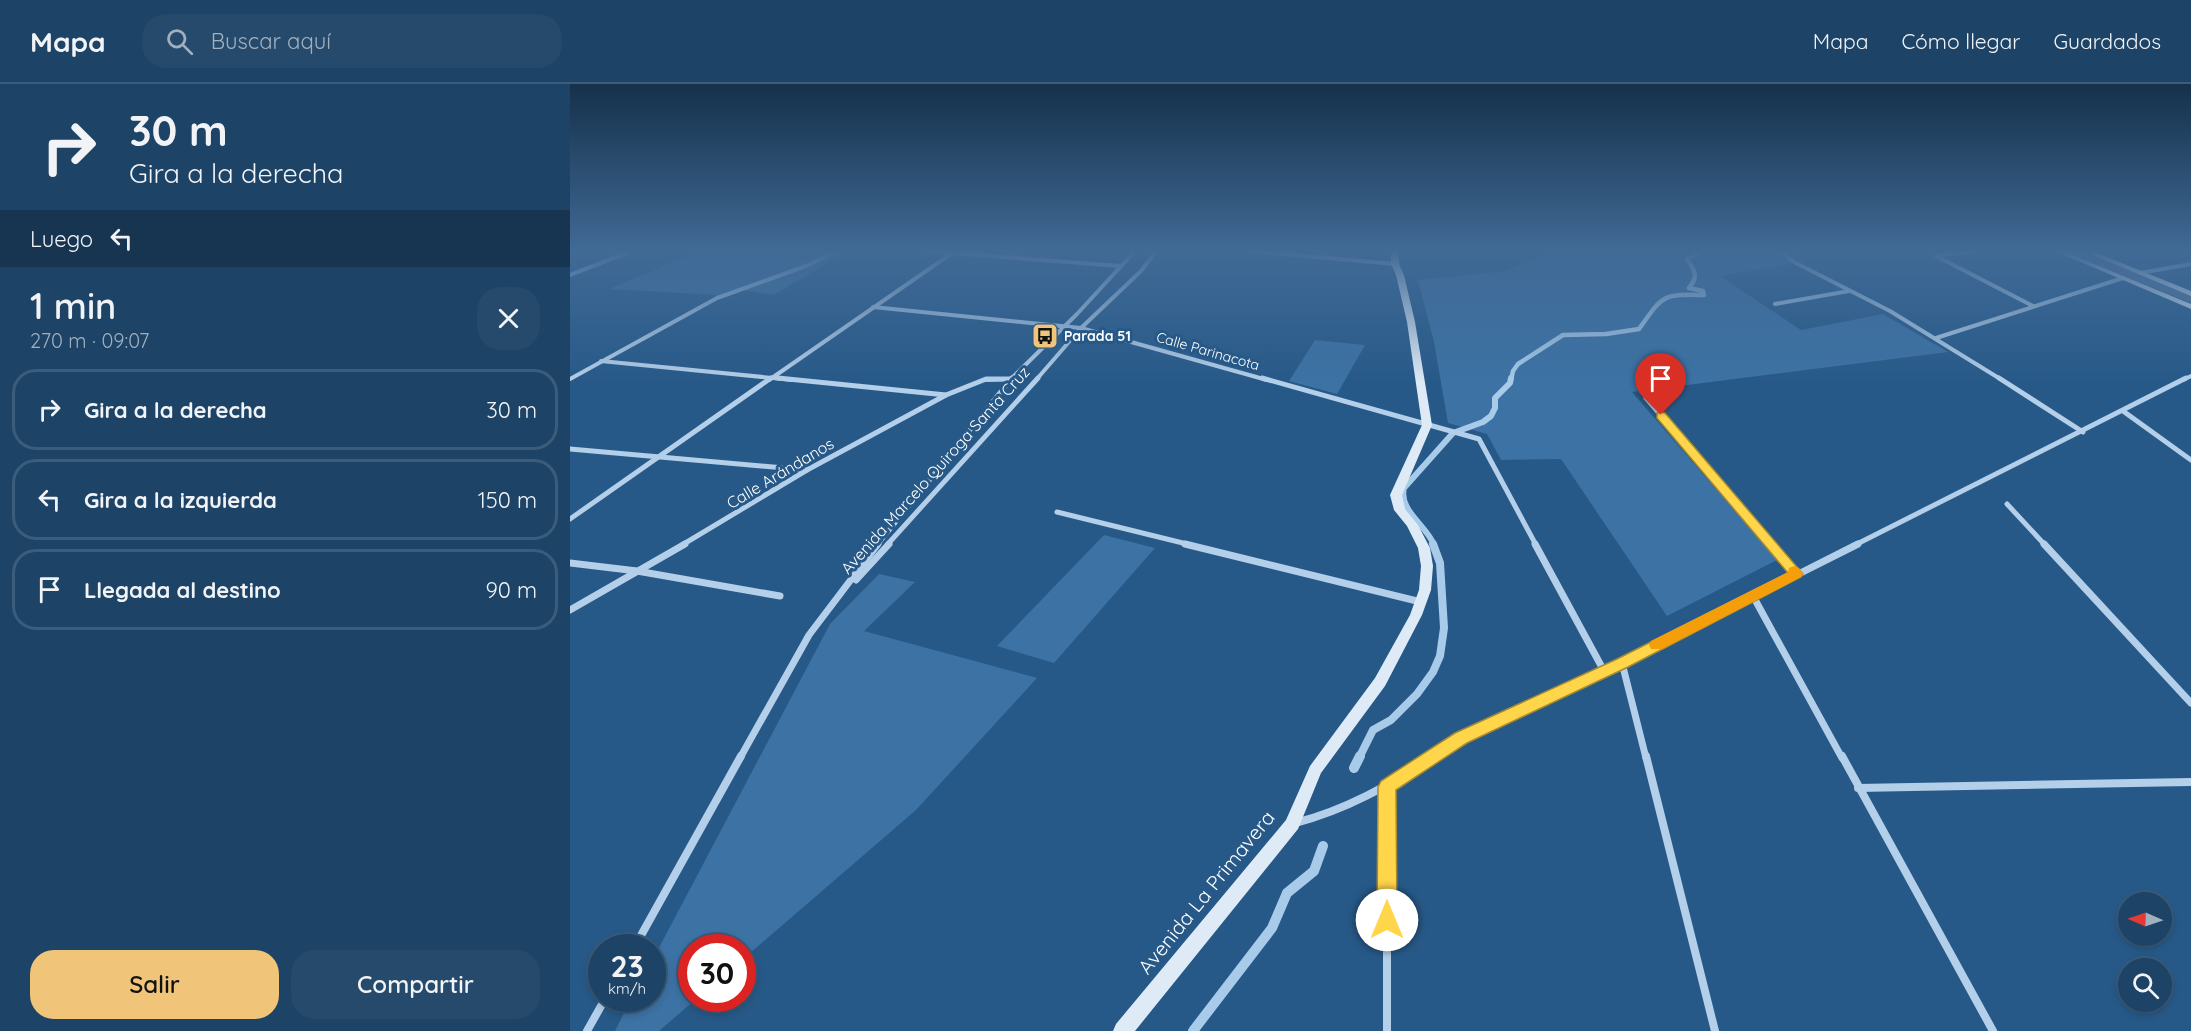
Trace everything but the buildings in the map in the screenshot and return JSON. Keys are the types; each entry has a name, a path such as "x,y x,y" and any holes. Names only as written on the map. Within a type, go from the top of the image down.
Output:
{"street":[{"path":"570,379 725,295"},
{"path":"570,519 661,458 891,295"},
{"name":"Avenida Marcelo Quiroga Santa Cruz","path":"642,934 809,635 891,526 1011,379 1094,295"},
{"name":"Avenida Marcelo Quiroga Santa Cruz","path":"833,605 1081,328 1116,295"},
{"path":"1405,295 1427,426"},
{"path":"1775,304 1822,295"},
{"path":"1858,295 1936,338 2083,432"},
{"path":"2011,295 2033,307"},
{"path":"1936,338 2070,295"},
{"path":"2163,295 2191,307"},
{"name":"Calle Parinacota","path":"873,307 1081,328 1479,439 1605,671"},
{"path":"601,362 946,395"},
{"path":"1292,824 1323,816 1387,787 1461,738 1622,663 2191,376"},
{"name":"Calle Arándanos","path":"570,610 754,504 807,470 946,395 986,379 1011,379"},
{"path":"1646,398 1796,574"},
{"path":"2123,411 2191,460"},
{"name":"Avenida La Primavera","path":"1123,1031 1292,824 1315,770 1380,682 1421,602 1425,591 1427,566 1424,549 1412,525 1400,510 1396,495 1427,426"},
{"path":"570,449 807,470"},
{"path":"2007,504 2191,703"},
{"path":"1056,512 1421,602"},
{"path":"570,562 637,571 780,596"},
{"path":"1753,596 1993,1031"},
{"path":"1622,663 1715,1031"},
{"path":"1858,788 2191,782"},
{"path":"1387,787 1387,1031"},
{"path":"587,1031 598,1012"}],"shaded area":[{"path":"1422,295 1749,295 1801,330 1883,314 1948,352 1632,392 1777,560 1667,616 1561,459 1501,460 1487,434 1448,423 1434,342"},
{"path":"1315,340 1365,345 1337,394 1289,381"},
{"path":"1104,535 1155,548 1054,663 997,646"},
{"path":"879,574 915,582 864,631 1037,678 916,810 756,948 756,934 678,934 678,1012 681,1012 659,1031 615,1031 624,1012 666,1012 666,934 830,624"}],"waterway":[{"path":"1511,380 1518,364 1563,335 1606,334 1639,329 1659,303 1671,296 1678,295"},
{"path":"2182,295 2191,299"},
{"path":"1434,545 1405,504 1404,488 1453,433 1483,422 1491,416 1495,408 1495,398 1510,383 1511,378"},
{"path":"1354,768 1373,730 1391,720 1417,694 1433,672 1440,656 1444,628 1440,563 1433,544"},
{"path":"1193,1031 1272,928 1287,893 1314,871 1323,846"}],"slow traffic":[{"path":"1657,645 1796,574 1794,571"}],"place":[{"name":"Parada 51","path":"1045,336"}],"route":[{"path":"1387,920 1387,787 1461,738 1622,663 1796,574 1661,415"}]}
